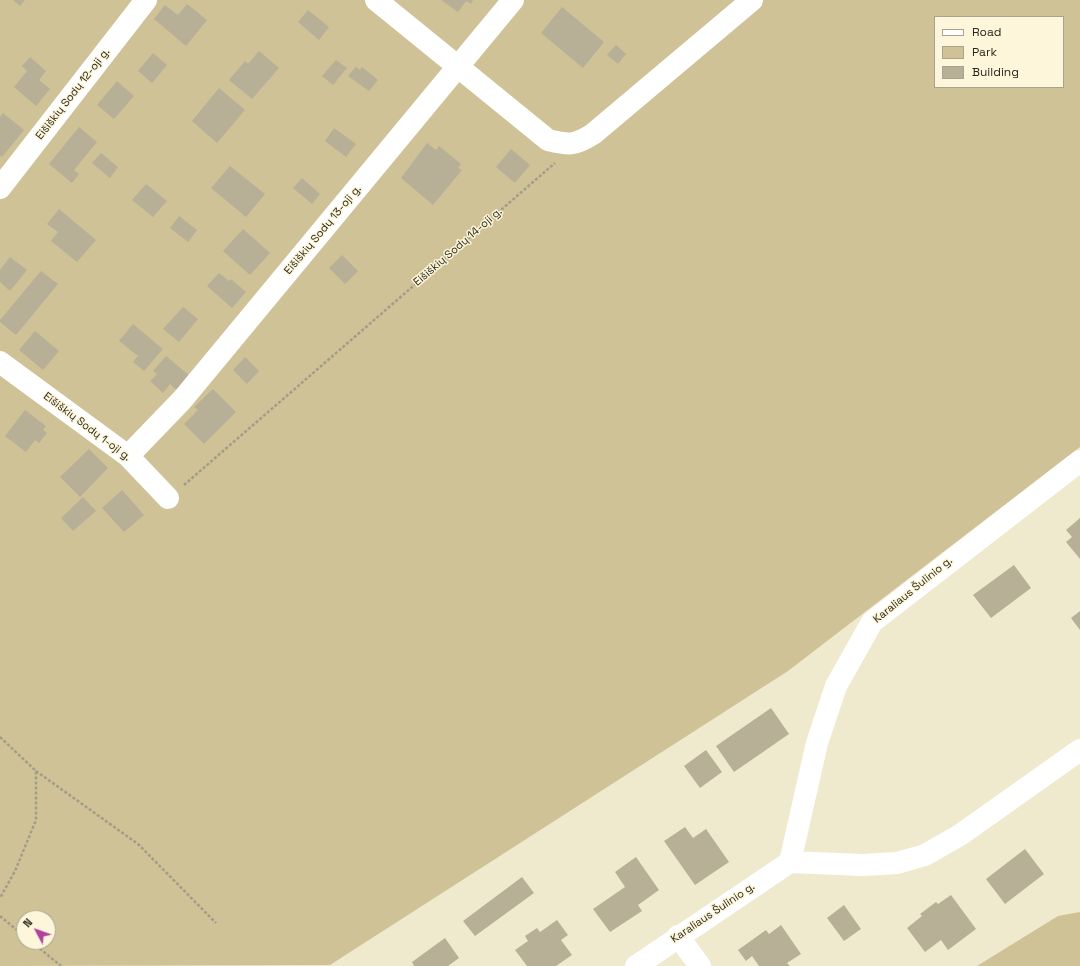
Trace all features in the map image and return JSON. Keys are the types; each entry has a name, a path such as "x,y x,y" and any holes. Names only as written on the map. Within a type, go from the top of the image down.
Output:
{"street":[{"name":"Eišiškių Sodų 12-oji g.","path":"0,188 146,0"},
{"path":"376,0 548,140 562,143 578,143 593,134 752,0"},
{"name":"Eišiškių Sodų 13-oji g.","path":"128,456 182,400 513,0"},
{"name":"Eišiškių Sodų 1-oji g.","path":"0,362 128,456 168,498"},
{"name":"Karaliaus Šulinio g.","path":"636,966 678,936 790,862 817,743 836,686 872,622 1080,461"},
{"path":"790,862 862,865 897,863 926,855 960,835 1080,750"},
{"path":"678,936 700,966"}],"path":[{"name":"Eišiškių Sodų 14-oji g.","path":"168,498 578,143"},
{"path":"0,737 36,771 138,844 216,923"},
{"path":"0,898 15,871 36,820 36,771"},
{"path":"0,916 16,929"},
{"path":"42,950 61,966"}],"green space":[{"path":"0,0 1080,0 1080,447 788,671 330,965 0,966"},
{"path":"1080,912 1080,966 977,966 1058,916"}],"building":[{"path":"13,0 25,0 20,6"},
{"path":"441,0 473,0 471,4 466,1 458,12"},
{"path":"187,4 207,20 186,46 154,19 165,5 178,15"},
{"path":"562,7 604,42 583,68 541,33"},
{"path":"308,10 329,27 319,40 298,22"},
{"path":"616,45 626,54 618,64 607,55"},
{"path":"259,51 279,68 252,99 229,80 245,61 248,64"},
{"path":"153,53 167,65 152,83 138,71"},
{"path":"30,57 46,71 39,80 50,89 36,106 14,87 27,71 22,66"},
{"path":"336,60 347,68 333,85 322,76"},
{"path":"356,67 360,70 362,67 378,80 369,91 348,76"},
{"path":"117,81 134,96 114,119 97,105"},
{"path":"219,88 245,110 217,143 192,121"},
{"path":"3,113 24,130 2,157 0,156 0,117"},
{"path":"79,127 97,142 74,170 79,174 72,183 49,164"},
{"path":"334,128 356,144 346,157 325,141"},
{"path":"427,143 436,150 439,146 461,164 458,168 462,170 433,205 401,178"},
{"path":"511,149 530,165 515,183 496,167"},
{"path":"101,153 118,167 110,178 92,163"},
{"path":"230,166 265,194 246,217 211,188"},
{"path":"302,178 320,194 312,204 293,188"},
{"path":"146,184 167,201 153,217 132,200"},
{"path":"59,209 96,240 77,262 51,241 58,232 47,224"},
{"path":"179,216 197,230 188,242 170,228"},
{"path":"243,229 270,253 250,275 223,251"},
{"path":"342,255 358,271 345,284 329,268"},
{"path":"10,257 27,270 10,291 0,282 0,270"},
{"path":"41,271 58,284 16,335 0,322 0,320"},
{"path":"219,273 229,281 231,279 246,292 232,308 207,286"},
{"path":"183,307 198,319 179,342 163,329"},
{"path":"133,324 163,349 144,371 133,362 138,356 119,341"},
{"path":"35,331 59,351 43,370 19,350"},
{"path":"166,356 190,376 178,391 170,384 163,393 150,381 157,374 153,371"},
{"path":"245,357 259,371 247,384 233,370"},
{"path":"213,389 236,412 204,444 184,424 198,410 194,407"},
{"path":"25,410 46,426 43,430 47,433 39,443 35,440 26,452 5,436"},
{"path":"89,449 108,468 80,497 60,477"},
{"path":"122,490 144,515 124,532 102,508"},
{"path":"83,497 96,511 73,531 61,518"},
{"path":"1080,518 1080,559 1066,542 1072,537 1066,530"},
{"path":"1014,565 1031,588 991,618 973,595"},
{"path":"1080,611 1080,630 1071,618"},
{"path":"771,708 789,734 734,772 716,746"},
{"path":"706,750 722,772 700,788 684,766"},
{"path":"685,827 693,838 706,829 729,862 695,885 664,841"},
{"path":"1025,849 1044,874 1005,904 986,879"},
{"path":"636,857 659,890 638,905 642,911 610,932 593,909 625,887 615,872"},
{"path":"522,877 534,893 475,936 463,921"},
{"path":"951,895 976,929 948,950 941,940 925,952 907,928 922,916 920,914 936,902 938,904"},
{"path":"844,905 861,929 844,941 827,918"},
{"path":"557,920 568,935 561,940 572,955 556,966 527,966 515,950 528,941 525,936 537,928 540,932"},
{"path":"781,925 801,954 787,963 790,966 759,966 752,956 746,961 738,950 766,930 769,934"},
{"path":"445,938 459,958 448,966 414,966 412,962"}]}
